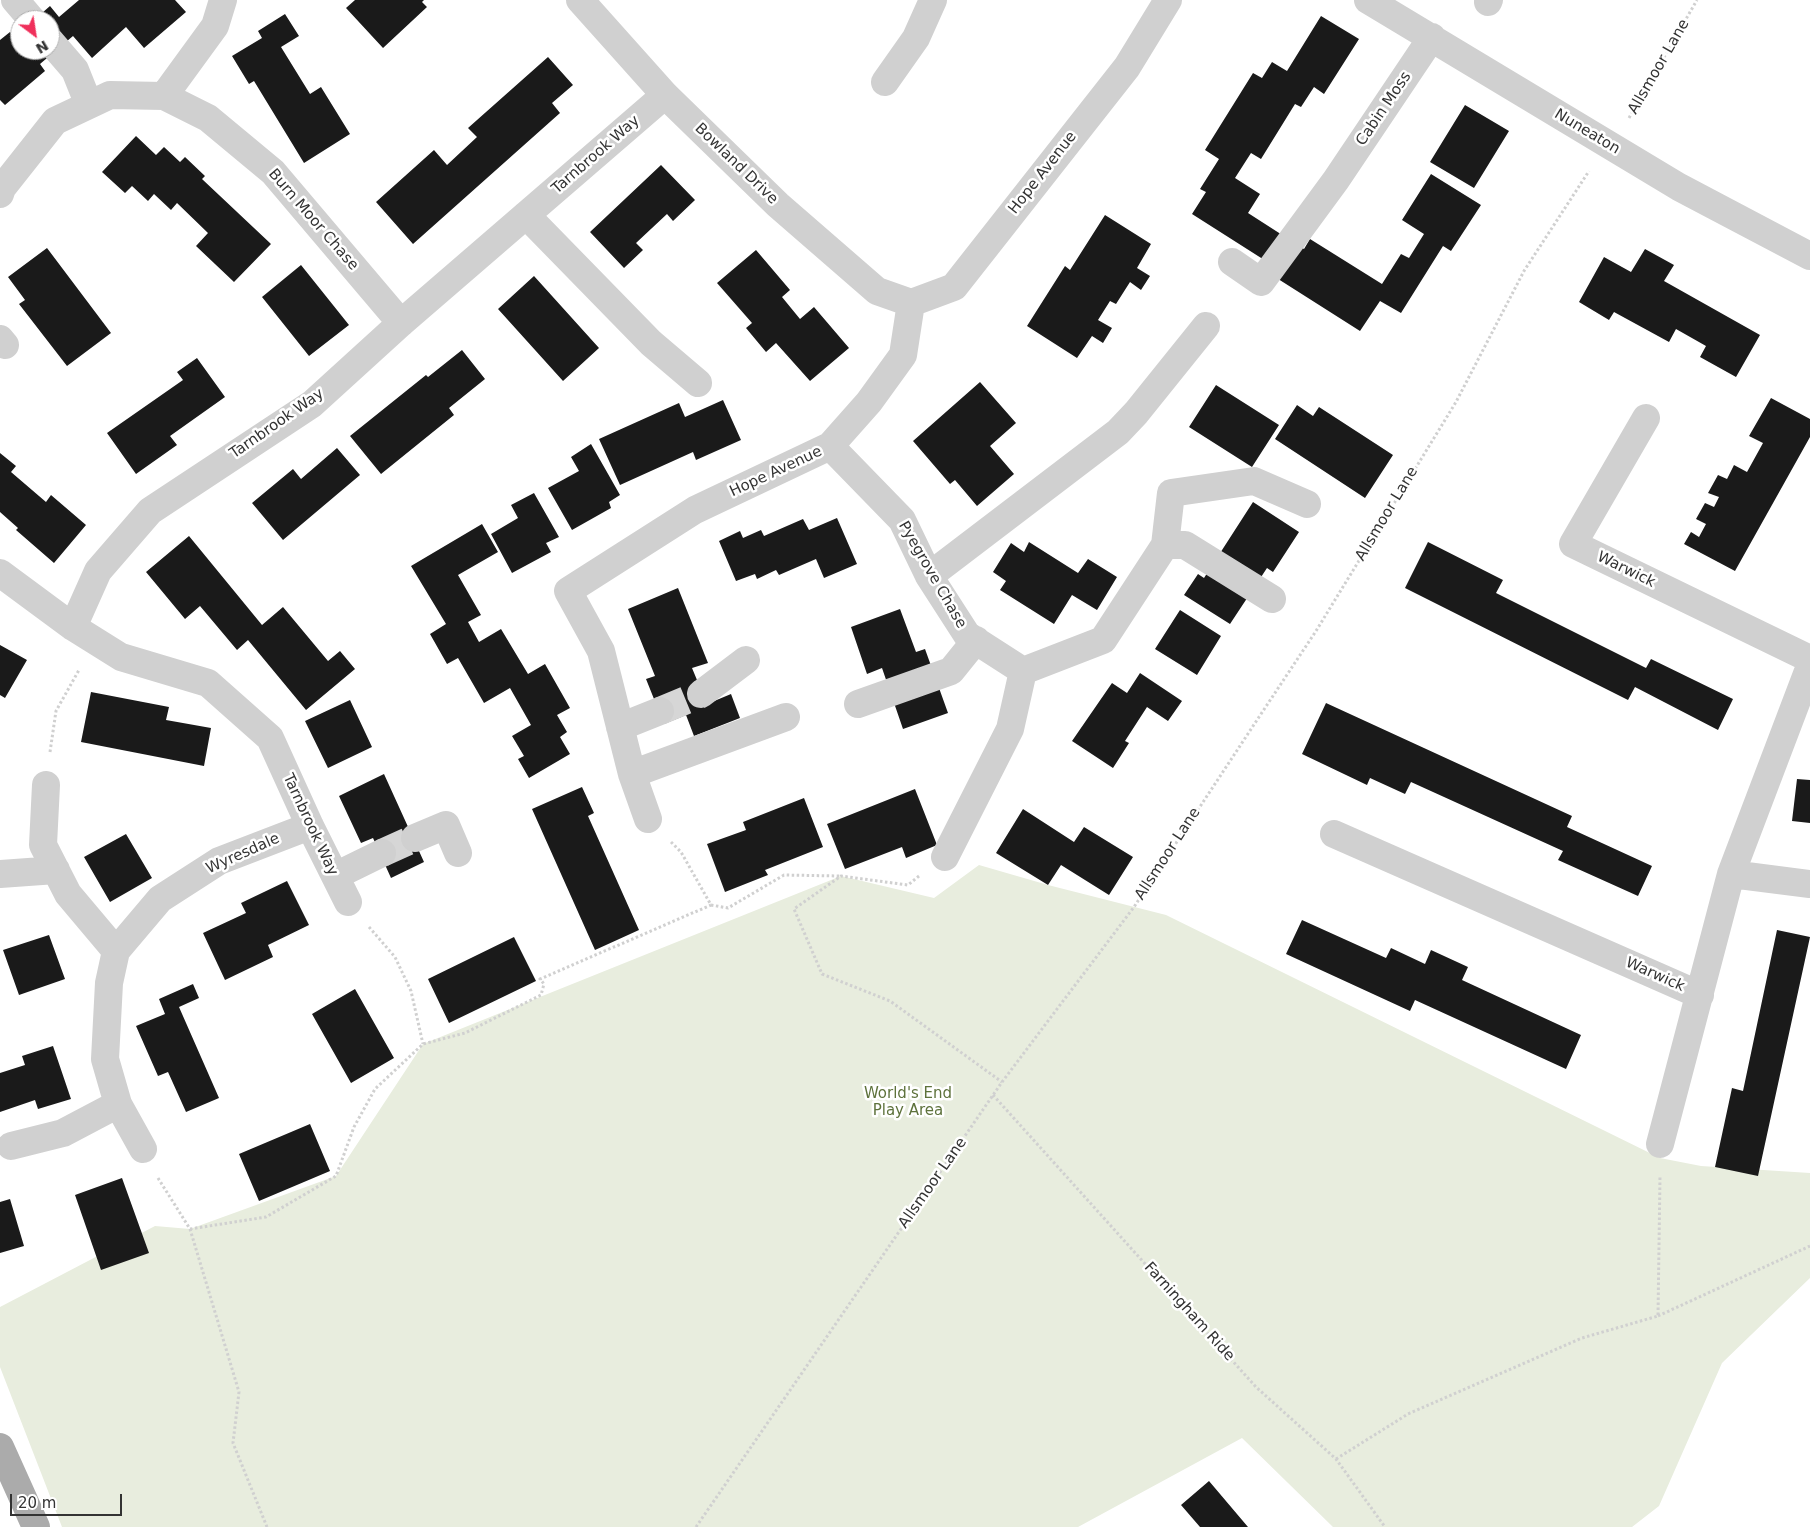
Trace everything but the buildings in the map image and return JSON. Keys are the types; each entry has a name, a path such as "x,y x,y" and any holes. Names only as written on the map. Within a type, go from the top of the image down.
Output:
{"main road":[{"path":"0,1447 36,1527"}],"street":[{"path":"14,0 23,10"},
{"path":"164,96 215,26 222,0"},
{"name":"Bowland Drive","path":"580,0 665,95 778,205 877,291 911,303"},
{"path":"885,82 916,38 933,0"},
{"name":"Hope Avenue","path":"648,819 632,774 601,651 568,591 695,510 830,446 869,402 903,355 911,303 954,287 1126,67 1168,0"},
{"name":"Nuneaton","path":"1368,0 1679,188 1810,256"},
{"name":"Cabin Moss","path":"1232,262 1261,282 1336,180 1432,37"},
{"path":"60,53 75,70 89,105"},
{"name":"Burn Moor Chase","path":"0,194 2,188 56,121 110,95 164,96 208,118 273,172 401,323"},
{"name":"Tarnbrook Way","path":"72,627 98,571 150,510 312,404 401,323 665,95"},
{"path":"526,215 651,343 698,383"},
{"path":"929,576 1118,432 1136,413 1206,326"},
{"name":"Warwick","path":"1646,418 1573,544 1810,659"},
{"name":"Pyegrove Chase","path":"830,446 902,520 929,576 967,634 1024,671"},
{"path":"945,857 1010,729 1024,671 1103,640 1164,545 1171,493 1254,481 1307,504"},
{"path":"1164,545 1185,545 1272,599"},
{"name":"Tarnbrook Way","path":"0,573 72,627 121,657 208,683 270,738 310,826 348,902"},
{"path":"858,704 951,672 976,640"},
{"path":"700,694 746,660"},
{"name":"Warwick","path":"1660,1144 1731,874 1810,666"},
{"path":"620,727 660,710"},
{"path":"632,774 786,717"},
{"path":"46,785 43,845 68,894 116,951"},
{"path":"415,838 446,825 458,853"},
{"name":"Wyresdale","path":"143,1149 118,1104 105,1059 109,983 116,951 160,899 219,861 310,826"},
{"name":"Warwick","path":"1334,834 1700,995"},
{"path":"335,876 382,853"},
{"path":"0,874 56,870"},
{"path":"1731,874 1810,884"},
{"path":"11,1146 63,1133 118,1104"}],"path":[{"name":"Allsmoor Lane","path":"1627,121 1697,0"},
{"name":"Allsmoor Lane","path":"696,1527 1002,1082 1134,907 1316,630 1456,402 1524,272 1592,168"},
{"path":"46,785 56,711"},
{"path":"648,819 681,852 711,905"},
{"path":"190,1229 266,1217 336,1176 354,1127 374,1089 423,1044 465,1033 541,995 544,984 540,979 711,905 728,908 784,875 841,876 908,885 945,857"},
{"path":"841,876 794,909 822,974 890,1001 1002,1082"},
{"path":"348,902 395,957 411,991 423,1044"},
{"name":"Farningham Ride","path":"993,1096 1256,1387 1336,1459 1385,1527"},
{"path":"1658,1316 1660,1144"},
{"path":"143,1149 161,1183 190,1229 239,1392 233,1443 268,1527"},
{"path":"1336,1459 1416,1410 1582,1338 1658,1316 1810,1246"}],"green space":[{"name":"World's End Play Area","path":"979,865 1166,915 1660,1158 1701,1166 1810,1173 1810,1278 1722,1363 1659,1506 1632,1527 1333,1527 1242,1438 1078,1527 62,1527 0,1367 0,1307 155,1226 190,1229 336,1176 423,1044 841,876 934,898"}],"tunnel":[{"path":"660,711 701,694"},
{"path":"382,853 415,838"}]}
